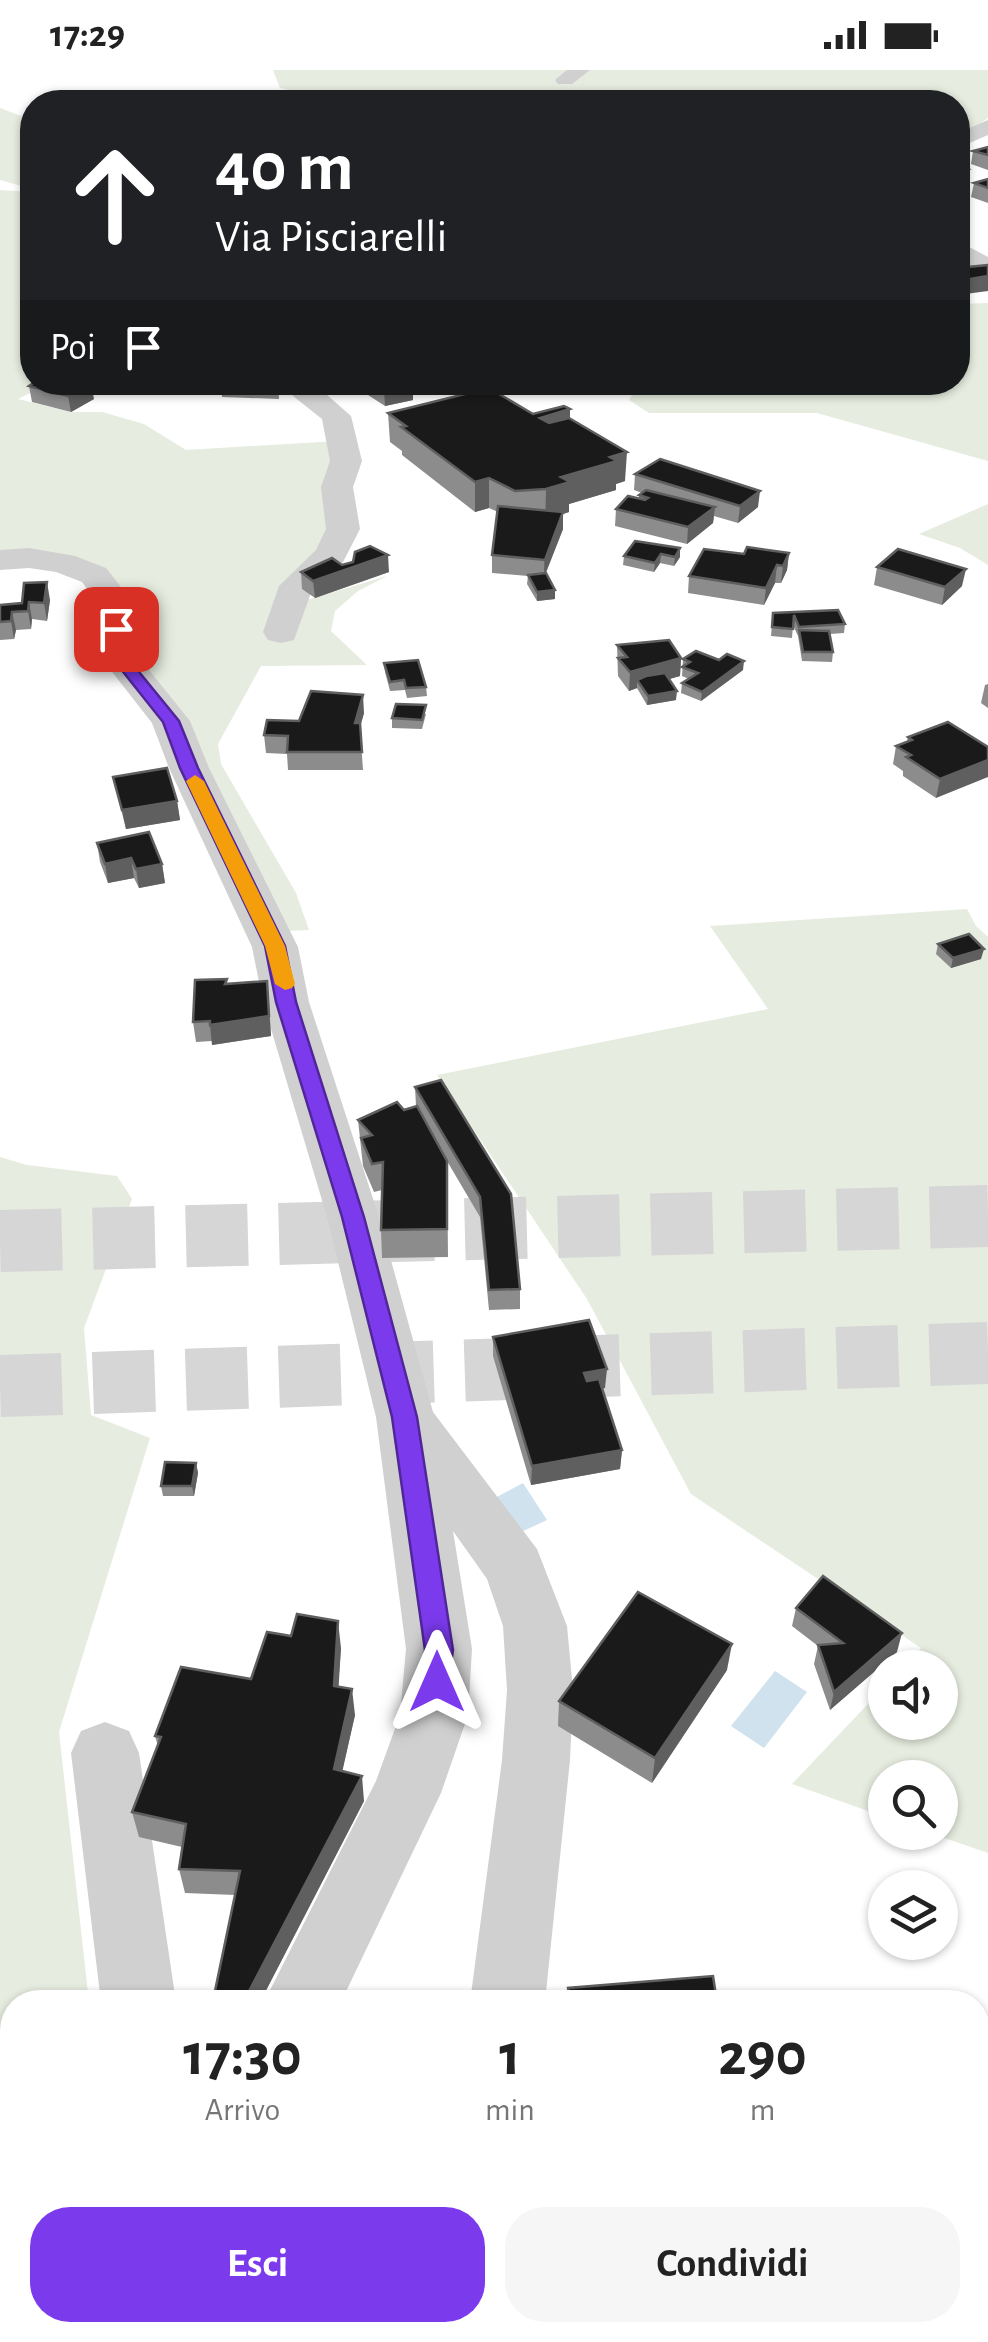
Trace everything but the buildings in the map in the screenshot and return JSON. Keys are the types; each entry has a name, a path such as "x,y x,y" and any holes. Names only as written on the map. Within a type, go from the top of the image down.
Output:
{"street":[{"path":"970,256 982,264 970,266"},
{"path":"281,632 296,586 331,555 343,529 337,488 346,461 336,416 309,395"},
{"path":"0,560 29,558 63,563 94,574 110,596 118,648 128,668 171,721 189,768 275,946 286,1002 353,1217 404,1417 439,1650 434,1715 406,1794 308,1990"},
{"path":"404,1417 515,1568 535,1626 540,1690 536,1760 509,1990"},
{"path":"105,1753 137,1990"}],"shaded area":[{"path":"273,70 988,70 988,118 970,131 970,90 280,88"},
{"path":"0,108 20,116 20,186 0,180"},
{"path":"0,190 20,191 20,395 26,395 18,399 71,412 102,412 144,424 186,450 337,441 324,487 334,525 287,606 387,576 358,591 335,611 331,631 367,665 261,666 218,744 221,764 296,893 309,930 284,931 135,662 115,586 0,556"},
{"path":"988,303 988,461 817,413 649,413 629,400 632,395 970,395 970,304"},
{"path":"988,504 988,565 960,548 919,534"},
{"path":"967,909 988,937 988,1853 958,1843 958,1760 868,1760 868,1811 792,1784 868,1704 868,1740 958,1740 958,1650 919,1650 691,1494 587,1299 437,1075 768,1009 710,926"},
{"path":"0,1157 27,1165 117,1176 132,1199 84,1328 91,1415 150,1438 59,1732 88,1990 0,1990"}],"water":[{"path":"523,1483 547,1520 519,1533 495,1498"},
{"path":"775,1671 807,1692 764,1748 731,1726"}],"tunnel":[{"path":"0,1241 988,1216"},
{"path":"0,1386 988,1353"}],"slow traffic":[{"path":"195,781 275,946 285,984"}],"route":[{"path":"116,629 118,648 128,668 171,721 189,768 275,946 284,976 286,1002 353,1217 404,1417 439,1650 437,1682"}]}
